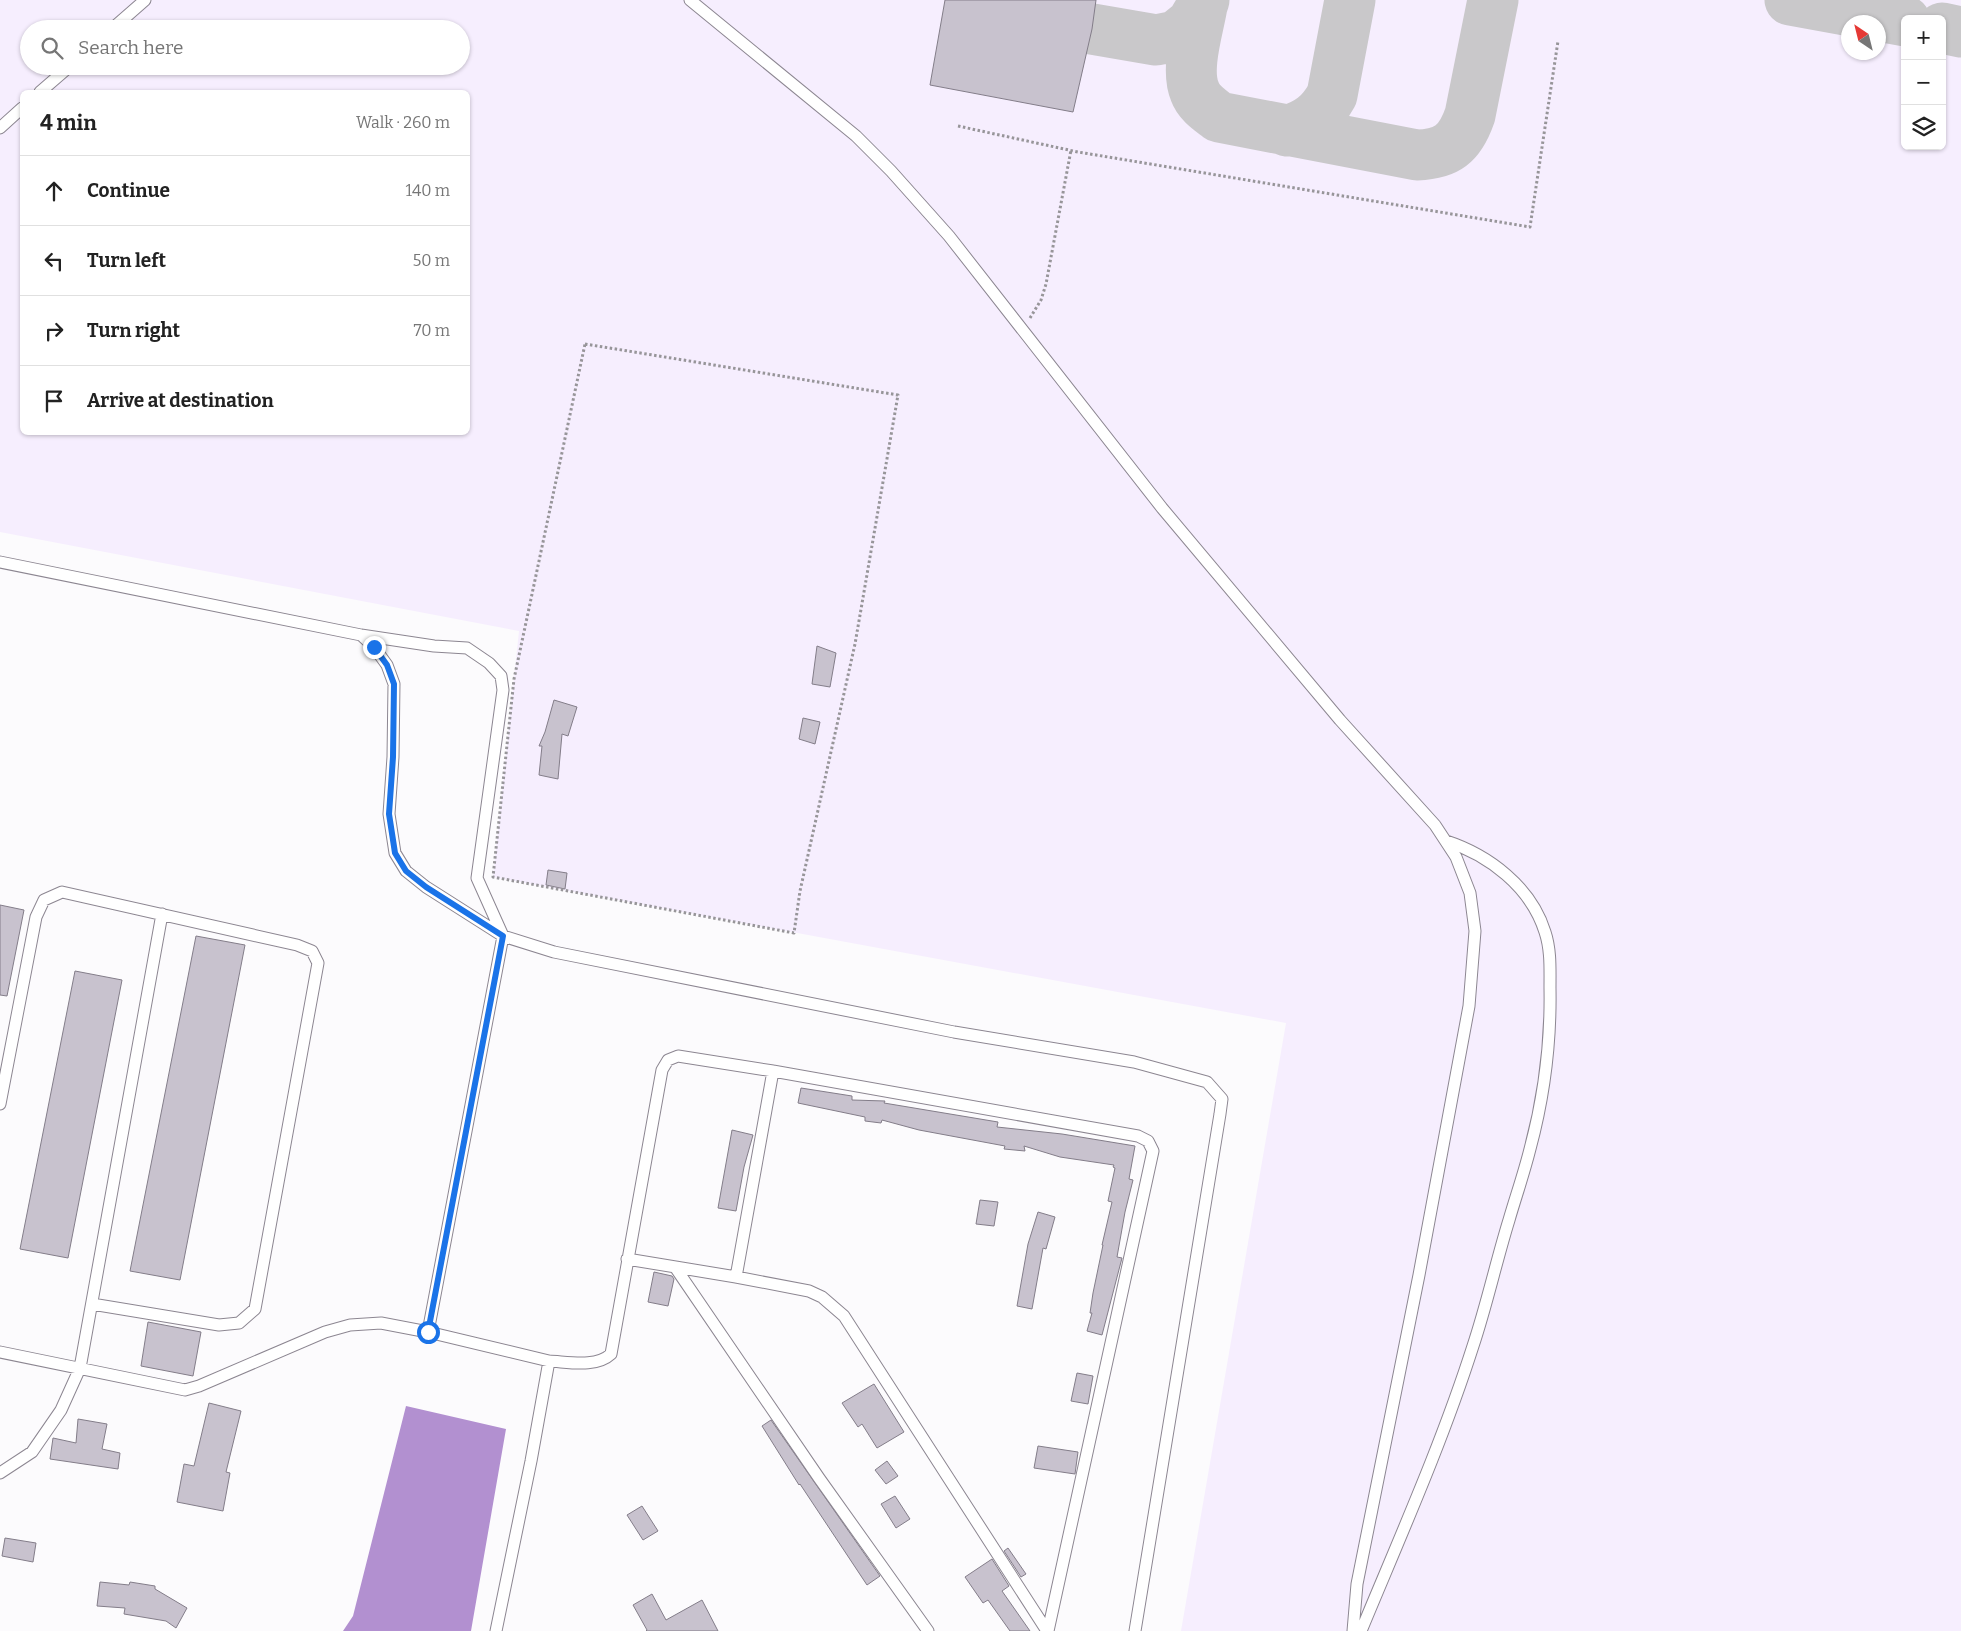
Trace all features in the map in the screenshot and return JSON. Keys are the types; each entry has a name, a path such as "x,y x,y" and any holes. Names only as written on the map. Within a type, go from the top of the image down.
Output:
{"lane":[{"path":"122,20 145,0"},
{"path":"690,0 856,136 874,153 949,236 1162,508 1340,720 1435,825 1464,875 1474,912 1475,931 1469,1006 1421,1266 1358,1584 1353,1631"},
{"path":"42,90 60,75"},
{"path":"0,128 20,110"},
{"path":"0,562 361,635 434,646 467,648 489,663 500,676 503,690 477,878 503,936 428,1332"},
{"path":"361,635 374,647 387,665 394,684 393,757 389,814 395,853 406,871 426,887 503,936 554,952 730,989 954,1032 1134,1062 1208,1082 1222,1098 1135,1631"},
{"path":"1361,1631 1434,1456 1473,1346 1531,1147 1539,1110 1548,1044 1550,960 1542,921 1524,893 1502,871 1479,854 1446,841"},
{"path":"0,1104 36,917 44,900 62,892 297,945 312,951 318,963 255,1308 238,1323 219,1324 92,1304"},
{"path":"0,1473 32,1452 61,1410 80,1368 162,914"},
{"path":"0,1352 185,1390 199,1386 325,1332 350,1325 381,1323 428,1332 549,1361 595,1362 605,1360 611,1354 662,1070 668,1060 678,1056 1138,1136 1148,1142 1153,1151 1048,1631"},
{"path":"736,1276 772,1071"},
{"path":"627,1259 736,1276 809,1291 822,1297 844,1316 1048,1631"},
{"path":"675,1267 819,1478 928,1631"},
{"path":"496,1631 545,1390 549,1361"}],"path":[{"path":"958,126 1071,150 1530,227 1558,41"},
{"path":"1021,330 1041,300 1046,284 1071,150"},
{"path":"585,344 898,394 855,644 800,892 794,933 493,878 514,679 585,344"}],"shaded area":[{"path":"0,0 1961,0 1961,1631 1181,1631 1286,1023 493,877 519,631 0,532"},
{"path":"406,1406 506,1429 471,1631 343,1631 353,1616"}],"building":[{"path":"945,0 1096,0 1092,29 1073,112 930,85"},
{"path":"817,646 836,653 830,687 812,684"},
{"path":"554,700 577,707 568,736 562,734 558,779 539,775 542,746 539,746"},
{"path":"803,718 820,722 815,744 799,739"},
{"path":"548,870 567,873 565,889 546,885"},
{"path":"0,905 24,910 7,996 0,995"},
{"path":"196,936 245,945 180,1280 130,1271"},
{"path":"75,971 122,980 68,1258 20,1249"},
{"path":"801,1088 852,1096 852,1100 885,1101 884,1103 998,1122 997,1127 1062,1134 1135,1146 1129,1179 1133,1180 1117,1257 1122,1258 1102,1335 1087,1331 1092,1313 1090,1313 1102,1245 1112,1202 1108,1201 1114,1165 1060,1157 1024,1146 1025,1151 1004,1149 1005,1146 919,1130 882,1120 881,1123 865,1121 865,1117 798,1103"},
{"path":"732,1130 753,1135 744,1167 736,1211 718,1208"},
{"path":"980,1200 998,1202 994,1226 976,1224"},
{"path":"1038,1212 1055,1217 1046,1249 1043,1248 1032,1309 1017,1306 1028,1244"},
{"path":"654,1272 672,1276 674,1279 668,1306 648,1302"},
{"path":"148,1322 201,1332 193,1376 141,1366"},
{"path":"1077,1373 1093,1376 1088,1404 1071,1401"},
{"path":"874,1384 904,1432 877,1448 862,1424 858,1427 842,1403"},
{"path":"209,1403 241,1411 226,1472 230,1473 223,1511 177,1502 184,1464 194,1466"},
{"path":"78,1419 107,1424 102,1449 120,1453 118,1469 50,1459 53,1438 76,1443"},
{"path":"771,1420 880,1576 867,1585 799,1485 762,1426"},
{"path":"1038,1446 1078,1452 1075,1474 1034,1468"},
{"path":"887,1461 898,1476 886,1484 875,1470"},
{"path":"895,1496 910,1519 896,1528 881,1504"},
{"path":"642,1506 658,1531 643,1540 627,1515"},
{"path":"5,1538 36,1543 33,1562 2,1556"},
{"path":"1008,1548 1026,1574 1021,1577 1004,1551"},
{"path":"992,1559 1009,1586 1002,1591 1030,1631 1010,1631 988,1600 983,1603 965,1577"},
{"path":"100,1582 129,1585 130,1582 155,1586 155,1589 187,1608 176,1628 166,1621 124,1614 125,1608 97,1606"},
{"path":"652,1594 666,1620 702,1600 718,1631 646,1631 633,1605"}],"taxiway":[{"path":"1092,29 1156,40 1176,36 1192,23 1204,0"},
{"path":"1287,131 1314,118 1332,95 1350,0"},
{"path":"1202,6 1192,61 1192,83 1199,100 1219,117 1417,155 1437,152 1451,146 1466,125 1470,115 1493,0"},
{"path":"1790,0 1901,20"},
{"path":"1946,29 1961,32"}],"route":[{"path":"374,647 387,665 394,684 393,757 389,814 395,853 406,871 426,887 503,936 428,1332"}]}
